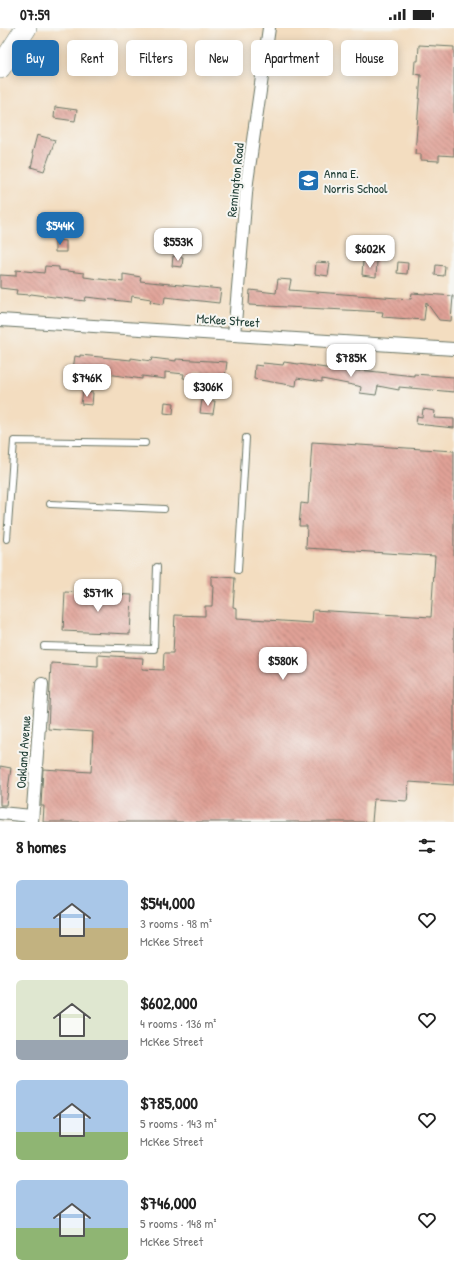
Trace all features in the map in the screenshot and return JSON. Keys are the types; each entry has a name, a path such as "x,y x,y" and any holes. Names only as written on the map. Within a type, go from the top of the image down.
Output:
{"highway":[{"path":"0,68 26,28"}],"street":[{"name":"Remington Road","path":"234,335 247,182 269,28"},
{"name":"McKee Street","path":"0,320 454,349"},
{"name":"Oakland Avenue","path":"32,819 42,684"},
{"path":"0,813 32,819"}],"lane":[{"path":"238,570 246,438"},
{"path":"7,539 14,441 145,443"},
{"path":"50,504 164,509"},
{"path":"44,646 154,649 157,567"}],"building":[{"path":"419,45 454,47 454,156 439,155 439,161 421,160 421,154 415,154 421,75 414,74 415,61 418,61"},
{"path":"55,107 77,110 75,121 54,118"},
{"path":"37,135 55,140 44,171 31,167 34,155 32,154"},
{"path":"55,240 66,241 66,252 55,252"},
{"path":"173,256 183,257 182,267 172,266"},
{"path":"363,261 377,261 376,277 362,275"},
{"path":"316,262 330,263 328,276 315,274"},
{"path":"398,262 408,263 407,274 397,273"},
{"path":"436,265 445,266 444,276 435,275"},
{"path":"45,266 59,267 59,270 84,273 84,277 123,282 123,274 141,277 140,281 221,289 219,303 165,297 164,304 150,302 151,299 132,296 131,302 86,297 85,301 31,294 16,294 17,290 0,288 0,275 16,276 16,270 44,273"},
{"path":"278,279 291,280 289,290 411,299 412,293 453,296 451,321 439,320 426,302 424,320 382,317 383,312 249,305 250,290 276,293"},
{"path":"80,355 131,360 131,358 151,361 152,358 176,361 176,359 227,362 224,384 215,383 216,375 193,373 192,379 183,378 184,374 165,372 165,379 142,376 142,379 73,369 75,356 80,357"},
{"path":"284,362 333,369 334,367 414,376 414,374 454,377 454,392 399,387 399,390 378,386 376,395 360,393 361,387 358,386 322,379 322,382 297,378 296,386 254,379 255,365 262,366 263,363 283,365"},
{"path":"83,391 93,393 92,405 81,404"},
{"path":"202,400 215,401 213,414 200,413"},
{"path":"165,402 174,403 173,414 164,413"},
{"path":"423,409 435,411 434,418 454,419 454,428 416,424 417,416 422,417"},
{"path":"312,442 454,451 454,785 409,782 407,801 374,799 372,822 43,822 44,806 41,806 43,769 91,772 93,732 48,729 51,663 98,666 98,655 143,658 142,669 163,670 164,653 173,653 175,615 205,616 205,606 212,606 213,586 211,586 211,576 235,578 233,607 237,608 237,618 312,623 313,610 431,617 435,556 306,548 307,526 299,526 301,503 308,504"},
{"path":"65,592 132,595 130,634 63,631"},
{"path":"0,766 11,768 6,805 0,805"}],"place":[{"name":"Anna E. Norris School","path":"309,180"}]}
